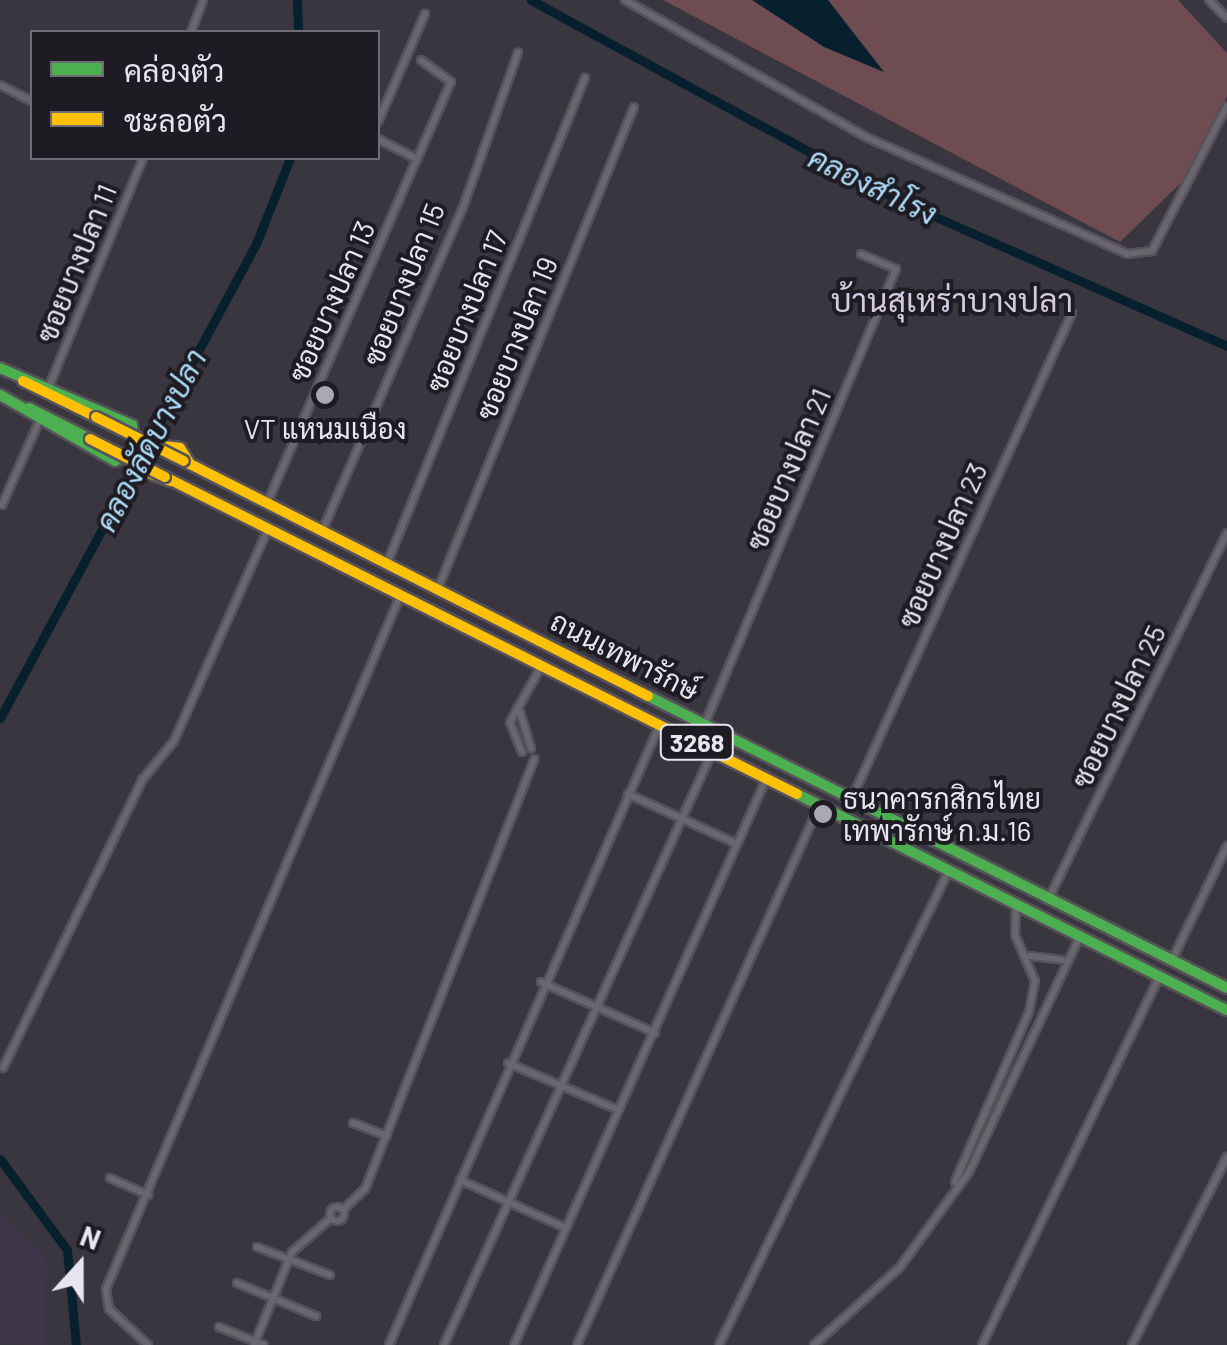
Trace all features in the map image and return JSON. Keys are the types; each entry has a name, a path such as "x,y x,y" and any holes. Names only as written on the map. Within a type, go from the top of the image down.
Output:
{"main road":[{"name":"ถนนเทพารักษ์","path":"0,369 439,586 1227,988"},
{"path":"0,369 50,384 132,425 136,448 116,460 40,422 0,394"},
{"name":"ถนนเทพารักษ์","path":"0,394 402,592 1227,1010"},
{"path":"169,478 145,472 154,445 180,448 187,462"},
{"path":"1200,996 1208,978"}],"street":[{"path":"192,30 204,0"},
{"path":"625,0 866,137 1127,254 1152,250 1227,106"},
{"path":"1209,0 1227,18"},
{"path":"380,117 425,14"},
{"name":"ซอยบางปลา 15","path":"323,529 462,210 462,191 518,53"},
{"name":"ซอยบางปลา 13","path":"268,501 451,82 420,60"},
{"name":"ซอยบางปลา 17","path":"388,562 585,78"},
{"path":"0,85 30,100"},
{"name":"ซอยบางปลา 19","path":"439,586 634,107"},
{"path":"380,140 417,158"},
{"name":"ซอยบางปลา 11","path":"50,384 141,160"},
{"name":"ซอยบางปลา 21","path":"706,721 896,268 861,254"},
{"name":"ซอยบางปลา 23","path":"853,796 1072,313"},
{"path":"2,505 40,422"},
{"path":"3,1068 143,778 171,747 269,526"},
{"name":"ซอยบางปลา 25","path":"1049,899 1227,533"},
{"path":"148,1345 105,1297 402,592"},
{"path":"522,752 510,722 520,711 543,664"},
{"path":"520,711 531,748"},
{"path":"389,1345 541,982 660,723"},
{"path":"518,742 527,738"},
{"path":"444,1345 713,750"},
{"path":"219,1327 258,1344 288,1259 331,1218 343,1219 344,1210 366,1189 532,774 530,761"},
{"path":"514,1345 767,777"},
{"path":"628,794 737,844"},
{"path":"578,1345 820,804"},
{"path":"1172,960 1227,846"},
{"path":"718,1345 949,870"},
{"path":"955,1184 1035,980 1030,956 1015,935 1016,903"},
{"path":"814,1345 900,1267 955,1184 1008,1094 1064,960 1080,936"},
{"path":"1030,956 1064,960"},
{"path":"982,1345 1160,976"},
{"path":"1035,980 1054,982"},
{"path":"541,982 655,1033"},
{"path":"508,1064 618,1110"},
{"path":"353,1122 387,1136"},
{"path":"1132,1345 1227,1157"},
{"path":"110,1178 148,1195"},
{"path":"460,1180 566,1228"},
{"path":"258,1246 330,1276"},
{"path":"236,1284 316,1316"}],"shaded area":[{"path":"663,0 1178,0 1227,53 1227,96 1191,173 1120,242"},
{"path":"0,1213 47,1259 46,1345 0,1344"}],"water":[{"path":"752,0 828,0 884,72 824,47"}],"waterway":[{"name":"คลองลัดบางปลา","path":"297,0 298,30"},
{"name":"คลองสำโรง","path":"531,0 900,201 1227,346"},
{"name":"คลองลัดบางปลา","path":"0,718 256,244 289,160"},
{"name":"คลองลัดบางปลา","path":"0,1159 67,1250 76,1345"}],"traffic: fast":[{"path":"0,368 132,425 135,448 115,461 0,395"},
{"path":"29,408 90,439"},
{"path":"648,696 1227,988"},
{"path":"797,794 1227,1010"}],"traffic: slow":[{"path":"23,381 96,417"},
{"path":"96,417 184,461"},
{"path":"90,439 165,477"},
{"path":"171,481 145,472 153,445 180,448 190,464"},
{"path":"184,461 648,696"},
{"path":"165,477 797,794"}],"place":[{"name":"VT แหนมเนือง","path":"325,395"},
{"name":"ธนาคารกสิกรไทย เทพารักษ์ ก.ม.16","path":"823,814"}],"district":[{"name":"บ้านสุเหร่าบางปลา","path":"952,299"}]}
